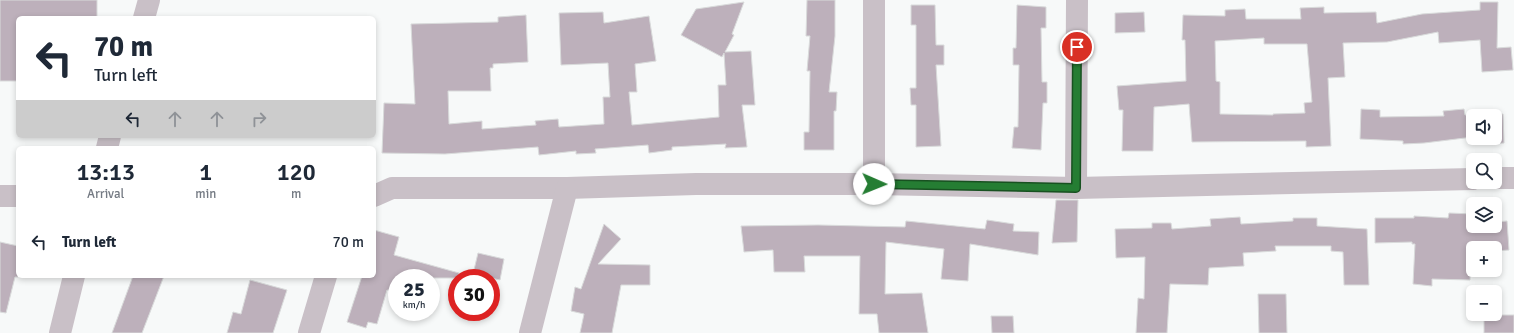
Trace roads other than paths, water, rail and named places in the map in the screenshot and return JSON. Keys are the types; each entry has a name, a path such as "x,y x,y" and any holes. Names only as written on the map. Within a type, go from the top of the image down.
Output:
{"street":[{"path":"145,16 149,0"},
{"path":"874,0 874,184"},
{"path":"1076,188 1077,0"},
{"path":"1502,178 1514,178"},
{"path":"376,195 392,188 567,188 696,184 874,184 1076,188 1466,179"},
{"path":"530,333 567,188"},
{"path":"0,196 16,196"},
{"path":"60,333 74,278"},
{"path":"308,333 325,278"}]}
